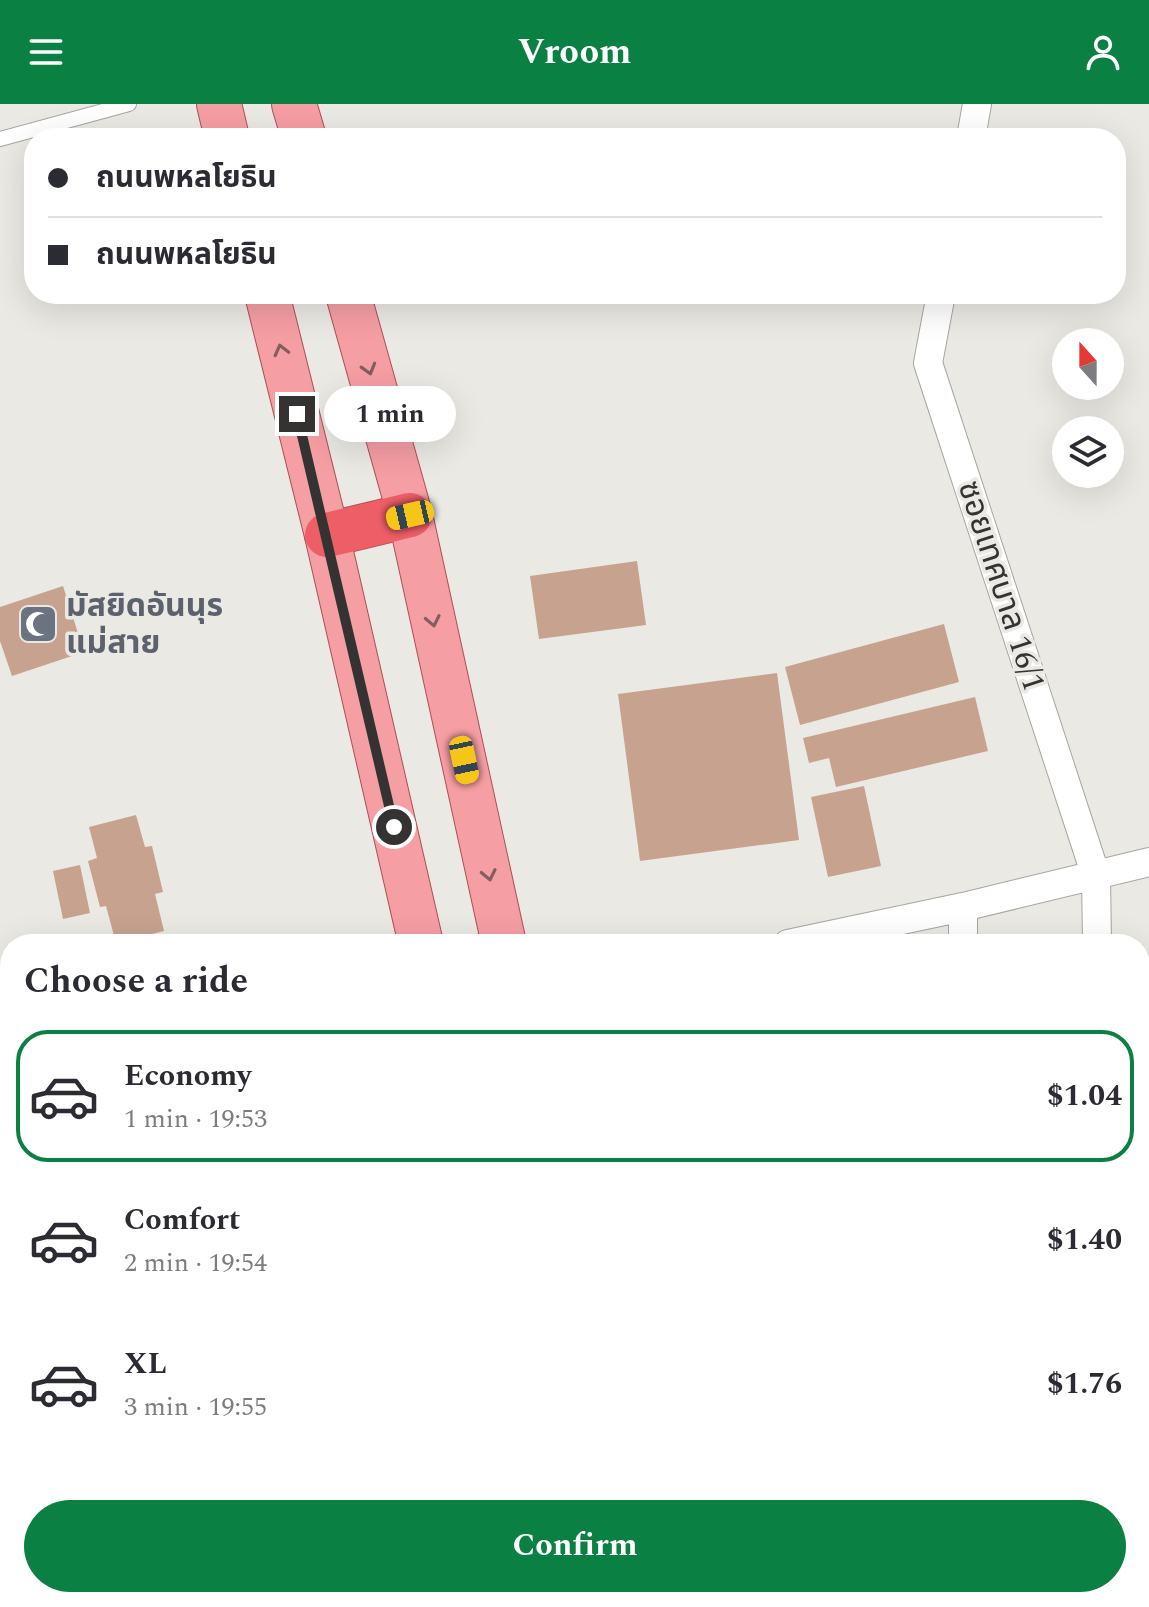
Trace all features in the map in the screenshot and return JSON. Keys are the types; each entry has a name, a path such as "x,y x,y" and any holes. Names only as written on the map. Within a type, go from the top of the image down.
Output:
{"highway":[{"path":"327,535 410,515"}],"main road":[{"path":"219,104 225,128"},
{"path":"269,304 327,535 419,934"},
{"path":"351,304 410,515 502,934"}],"street":[{"path":"973,128 977,104"},
{"name":"ซอยเทศบาล 16/1","path":"939,304 928,363 1096,876 1097,934"},
{"path":"835,934 1149,862"},
{"path":"963,907 963,934"}],"lane":[{"path":"41,128 129,104"},
{"path":"0,139 24,132"}],"building":[{"path":"637,561 646,625 539,639 530,576"},
{"name":"มัสยิดอันนุร แม่สาย","path":"63,586 84,652 12,676 0,641 0,607"},
{"path":"944,624 959,682 800,725 785,667"},
{"path":"777,673 799,840 640,861 618,694"},
{"path":"975,697 988,751 836,787 829,758 809,763 803,738"},
{"path":"864,786 881,866 828,877 811,797"},
{"path":"136,815 145,847 152,846 163,892 155,894 164,931 114,934 106,906 100,907 88,861 97,858 89,827"},
{"path":"80,865 90,913 63,919 53,871"}],"place":[{"name":"มัสยิดอันนุร แม่สาย","path":"38,624"}],"route":[{"path":"297,414 394,827"}]}
